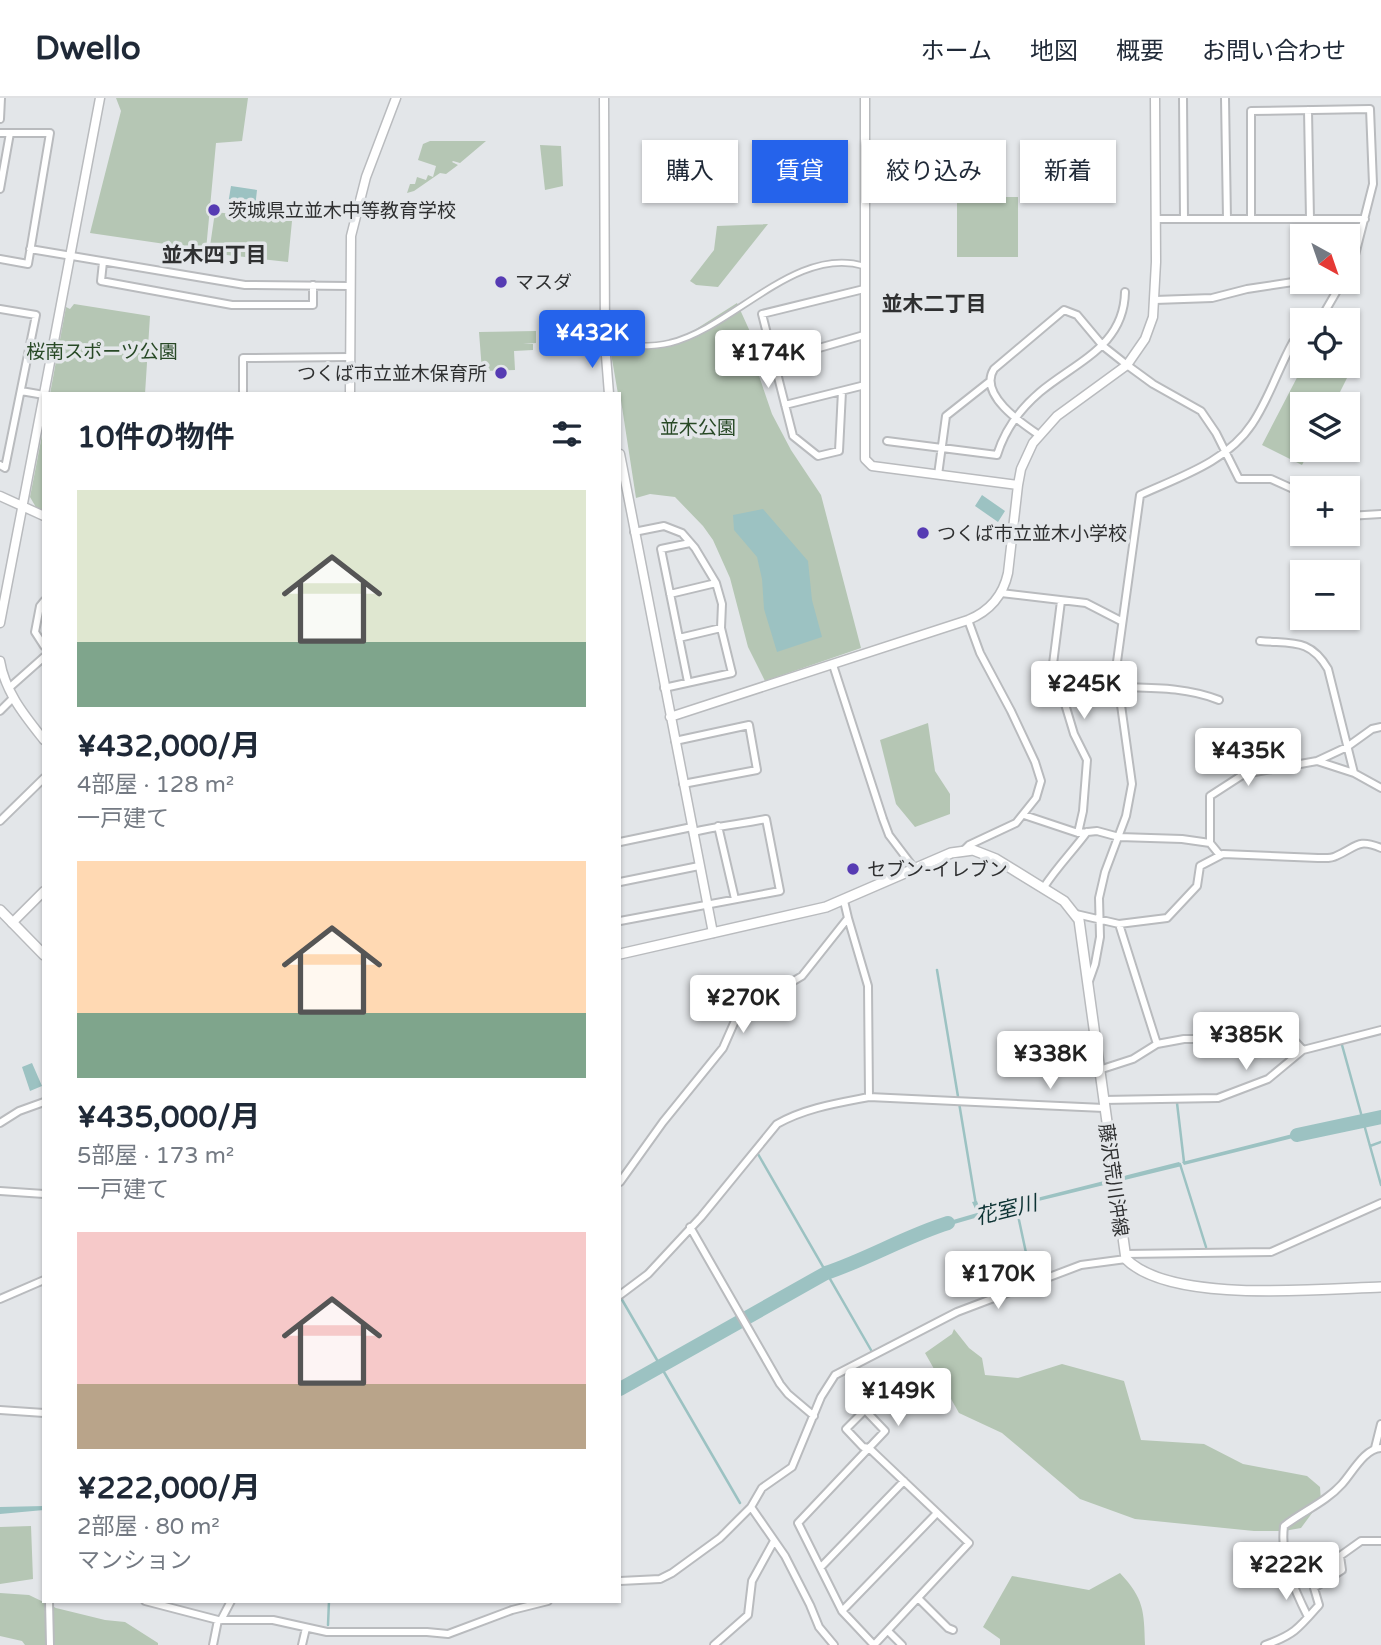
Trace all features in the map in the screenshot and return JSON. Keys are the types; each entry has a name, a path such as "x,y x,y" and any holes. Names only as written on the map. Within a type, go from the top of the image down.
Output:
{"main road":[{"path":"621,954 826,907 845,901 914,868 964,850 988,855 1044,887 1064,901 1076,914"},
{"path":"0,910 42,953"},
{"name":"藤沢荒川沖線","path":"1076,914 1083,937 1126,1257 1141,1272 1205,1288 1381,1287"}],"street":[{"path":"0,119 1,98"},
{"path":"44,392 100,98"},
{"path":"350,392 350,248 357,207 366,177 396,98"},
{"path":"604,98 605,343 609,392"},
{"path":"865,98 864,455 872,466 1018,485"},
{"path":"670,717 968,620 988,610 1001,593 1008,573 1018,485 1027,455 1039,435 1057,416 1127,365 1145,339 1153,317 1156,219 1155,98"},
{"path":"1182,98 1184,219"},
{"path":"1225,98 1227,219"},
{"path":"1251,219 1251,111 1370,109 1373,184 1360,237"},
{"path":"1308,110 1310,219"},
{"path":"0,133 50,133 28,264 0,259"},
{"path":"0,190 10,133"},
{"path":"1156,219 1365,219"},
{"path":"30,249 245,285 349,286"},
{"path":"103,261 101,281 232,305 313,305 313,285"},
{"path":"605,343 668,344 701,331 786,279 812,267 837,263 865,266"},
{"path":"1155,300 1212,298 1290,282"},
{"path":"842,391 839,451 818,456 793,436 762,314 864,289"},
{"path":"887,441 998,454 1004,436 1015,418 1042,391 1103,346 1122,315 1125,292"},
{"path":"0,309 36,315 5,468 0,465"},
{"path":"1039,435 1015,418 990,389 989,383 994,369 1064,310 1077,315 1103,346 1127,365 1153,384 1201,411 1226,451 1238,479 1271,479 1290,488"},
{"path":"774,361 864,335"},
{"path":"1089,981 1095,964 1100,920 1099,898 1105,872 1126,816 1132,784 1118,687 1116,653 1140,495 1194,471 1240,439 1253,422 1290,348"},
{"path":"243,392 243,358 350,357"},
{"path":"938,475 946,416 989,383"},
{"path":"785,405 865,385"},
{"path":"21,391 42,394"},
{"path":"0,623 5,571 22,507 42,404"},
{"path":"621,467 624,505 634,532 713,933"},
{"path":"0,496 42,515"},
{"path":"1360,515 1381,514"},
{"path":"634,532 664,526 682,533 716,583 722,604 721,628 732,673 664,688"},
{"path":"688,682 661,549 690,543"},
{"path":"670,594 716,583"},
{"path":"1001,593 1086,603 1121,621"},
{"path":"1061,601 1053,664 1074,734 1087,760 1083,811 1078,833"},
{"path":"42,604 35,632 42,643"},
{"path":"964,850 969,845 1005,830 1024,815 1040,789 1039,774 1012,710 979,653 968,620"},
{"path":"678,638 721,628"},
{"path":"1260,641 1307,645 1322,659 1328,669 1354,773"},
{"path":"9,688 42,659"},
{"path":"0,661 13,698 42,737"},
{"path":"833,665 889,835 914,868"},
{"path":"1118,687 1169,688 1199,692 1219,700"},
{"path":"0,711 13,698"},
{"path":"675,741 748,725 751,736 757,770 683,784"},
{"path":"1219,854 1210,843 1210,796 1252,771 1317,761 1347,747 1372,729 1381,727"},
{"path":"1317,761 1354,773 1381,788"},
{"path":"0,821 42,780"},
{"path":"1024,815 1078,833 1097,831 1119,837 1182,839 1210,843"},
{"path":"621,842 766,819 780,891 621,921"},
{"path":"718,826 735,900"},
{"path":"1044,887 1087,832"},
{"path":"1076,914 1119,924 1167,918 1198,886 1200,866 1219,854 1334,858 1352,846 1366,842 1381,848"},
{"path":"621,882 699,866"},
{"path":"12,923 42,893"},
{"path":"845,901 868,986 869,1097"},
{"path":"621,1181 663,1122 723,1048 738,1014 802,976 848,918"},
{"path":"1119,924 1157,1044"},
{"path":"1099,1070 1133,1059 1157,1044 1184,1039 1222,1040 1280,1025 1303,1050"},
{"path":"621,1294 649,1274 777,1124 811,1110 869,1097 1104,1104 1218,1098 1268,1079 1303,1050 1381,1030"},
{"path":"0,1124 19,1111 42,1103"},
{"path":"0,1191 42,1194"},
{"path":"621,1581 660,1579 720,1538 751,1507 762,1488 792,1467 821,1397 835,1375 957,1312 1081,1265 1126,1257 1271,1252 1381,1203"},
{"path":"690,1227 780,1384 814,1416"},
{"path":"0,1299 42,1281"},
{"path":"0,1410 42,1413"},
{"path":"869,1448 798,1523 842,1611 874,1645 969,1543 869,1448 863,1447 846,1429 865,1410 885,1431 869,1448"},
{"path":"1308,1617 1290,1576 1283,1542 1284,1526 1332,1494 1367,1454 1378,1448 1381,1423"},
{"path":"821,1567 904,1481"},
{"path":"751,1507 785,1556 819,1627 834,1645"},
{"path":"842,1611 937,1513"},
{"path":"714,1645 748,1615 752,1581 774,1541"},
{"path":"1265,1645 1294,1633 1319,1605 1314,1588 1342,1570 1340,1556 1361,1541 1381,1541"},
{"path":"918,1598 948,1628 953,1629"},
{"path":"49,1603 50,1645"},
{"path":"153,1603 220,1620 273,1620 327,1632 448,1634 512,1610 540,1603"},
{"path":"213,1645 220,1620 230,1603"},
{"path":"302,1645 306,1628"},
{"path":"888,1631 902,1645"}],"green space":[{"path":"116,98 248,98 242,141 216,143 206,250 90,233 121,111"},
{"path":"430,141 486,141 460,163 453,161 458,165 446,174 440,173 407,193 410,184 415,184 417,177 426,180 428,175 433,177 436,166 418,160 423,144"},
{"path":"540,145 561,146 563,186 545,190"},
{"path":"1006,197 1018,197 1018,257 957,257 957,203 1006,203"},
{"path":"215,212 292,221 288,262 209,253"},
{"path":"768,224 718,287 696,285 690,281 714,250 717,226"},
{"name":"並木公園","path":"737,303 752,336 757,370 772,414 791,450 821,495 861,648 765,681 748,647 730,578 713,540 675,497 650,494 636,498 621,392 618,392 608,336 658,345 682,338"},
{"name":"桜南スポーツ公園","path":"74,304 150,316 145,392 50,392 66,307 70,309"},
{"path":"536,331 536,343 523,344 533,344 533,350 514,351 515,370 482,371 479,332"},
{"path":"1297,378 1347,378 1340,392 1290,392 1290,459 1262,445"},
{"path":"42,435 42,511 37,509 30,497"},
{"path":"928,723 935,771 950,794 950,814 915,827 896,804 880,740"},
{"path":"954,1329 969,1348 982,1358 985,1375 1018,1378 1062,1364 1124,1381 1141,1440 1204,1444 1243,1464 1307,1476 1320,1487 1321,1501 1301,1528 1254,1531 1135,1519 1080,1499 1002,1433 959,1413 925,1353 952,1334"},
{"path":"31,1526 33,1579 0,1584 0,1527"},
{"path":"1120,1573 1134,1590 1141,1606 1145,1645 1000,1645 1000,1639 983,1627 1012,1576 1089,1590"},
{"path":"0,1593 29,1595 56,1608 125,1622 158,1645 25,1645 22,1641 0,1636"}],"water":[{"path":"231,186 257,190 255,208 228,204"},
{"path":"982,495 1005,511 998,522 975,506"},
{"path":"763,509 808,561 812,600 822,637 777,652 764,609 757,557 734,530 733,515"},
{"path":"32,1063 42,1086 30,1091 22,1067"},
{"path":"1312,1129 1313,1133 1184,1165 1182,1162"},
{"path":"1179,1162 1182,1166 1006,1209 930,1231 929,1227 977,1213 972,1202 977,1201 981,1212"},
{"path":"42,1506 42,1510 0,1514 0,1507"}],"waterway":[{"path":"937,970 976,1205"},
{"path":"1342,1045 1370,1146 1381,1142"},
{"path":"1177,1103 1184,1162"},
{"name":"花室川","path":"1297,1135 1381,1117"},
{"path":"1370,1146 1381,1185"},
{"path":"758,1154 871,1350"},
{"path":"1180,1164 1206,1247"},
{"path":"1016,1206 1031,1276"},
{"name":"花室川","path":"621,1388 826,1273 948,1223"},
{"path":"621,1298 740,1503"},
{"path":"328,1625 329,1603"}],"place":[{"name":"茨城県立並木中等教育学校","path":"214,210"},
{"name":"マスダ","path":"501,282"},
{"name":"つくば市立並木保育所","path":"501,373"},
{"name":"つくば市立並木小学校","path":"923,533"},
{"name":"セブン-イレブン","path":"853,869"}],"district":[{"name":"並木四丁目","path":"214,255"},
{"name":"並木二丁目","path":"934,304"}]}
